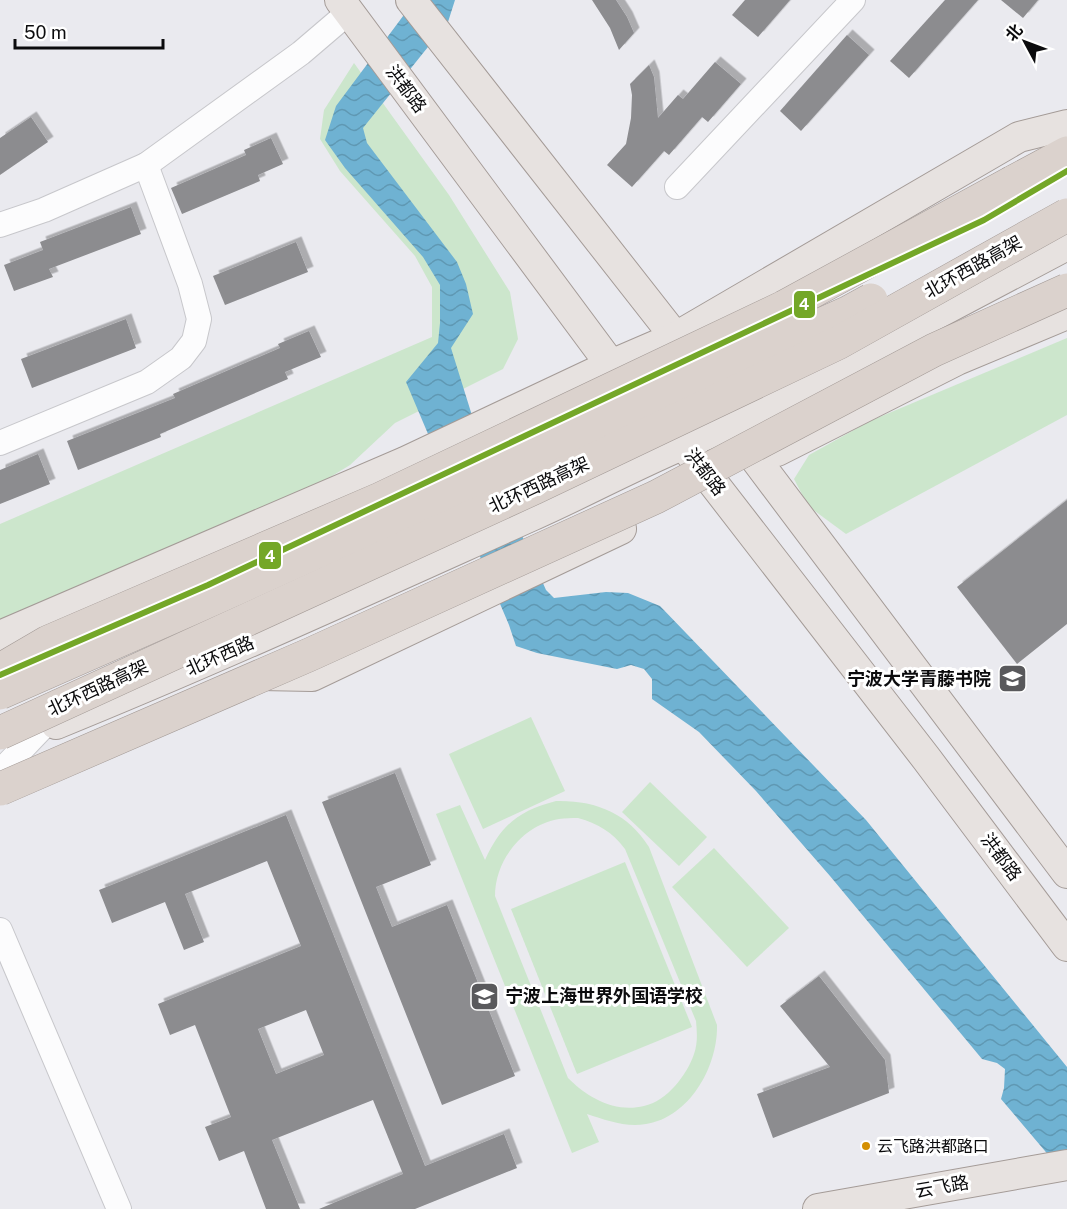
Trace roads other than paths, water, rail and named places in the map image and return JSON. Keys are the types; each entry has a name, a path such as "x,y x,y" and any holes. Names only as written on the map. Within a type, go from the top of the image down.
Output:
{"highway":[{"path":"0,670 48,642 380,499 773,312 1067,153"},
{"name":"北环西路高架","path":"0,693 849,312 1067,191"},
{"name":"北环西路高架","path":"0,733 534,488 838,343 1067,215"},
{"path":"0,789 322,649 656,497 934,350 1067,275"},
{"path":"934,350 1067,290"}],"main road":[{"path":"411,0 676,337 735,421 757,461 1067,873"},
{"name":"洪都路","path":"350,14 611,365 683,444 926,758 1067,946"},
{"path":"0,636 405,462 676,337 1019,137 1067,125"},
{"name":"北环西路","path":"0,746 181,673 550,508 683,444 713,432 1067,245"},
{"path":"181,673 312,676 580,550 957,360 1067,314"},
{"name":"云飞路","path":"818,1209 1060,1166"}],"street":[{"path":"677,187 853,0"},
{"path":"0,225 44,210 146,165 301,53 350,14"},
{"path":"0,443 147,382 181,358 194,341 199,319 190,284 146,165"},
{"path":"0,772 41,729"},
{"path":"0,930 118,1209"}],"water":[{"path":"415,0 455,0 448,22 363,128 367,143 457,262 466,284 473,314 451,348 479,438 546,590 554,598 606,592 628,593 660,606 866,820 1067,1067 1067,1177 1001,1099 1005,1069 997,1063 982,1059 756,791 699,732 652,699 652,679 644,669 631,665 617,669 537,653 516,646 406,382 438,343 440,285 423,257 345,168 325,140 336,106"}],"place":[{"name":"宁波大学青藤书院","path":"1012,679"},
{"name":"宁波上海世界外国语学校","path":"484,996"},
{"name":"云飞路洪都路口","path":"866,1146"}]}
